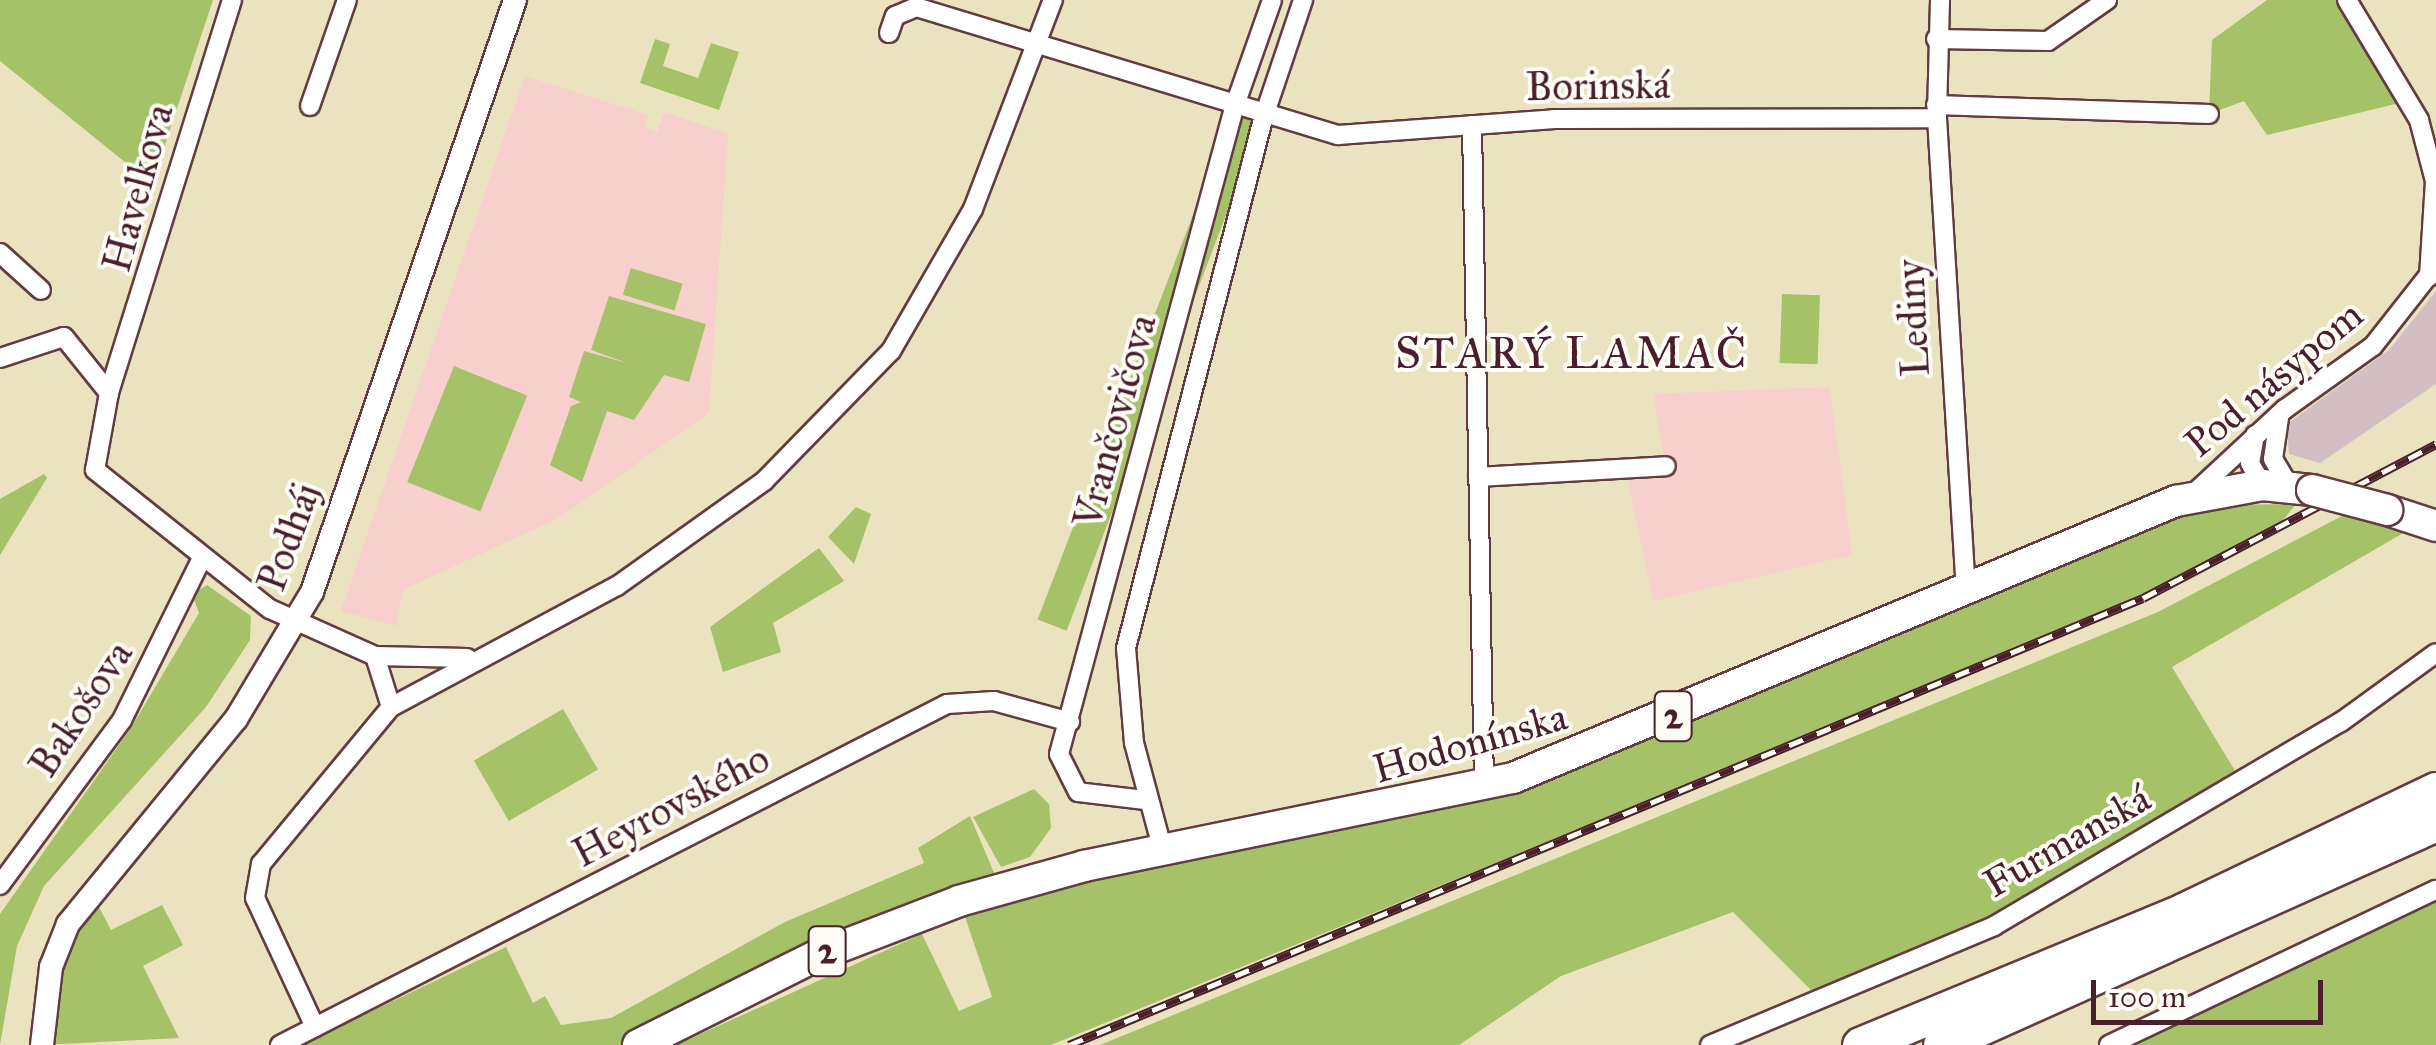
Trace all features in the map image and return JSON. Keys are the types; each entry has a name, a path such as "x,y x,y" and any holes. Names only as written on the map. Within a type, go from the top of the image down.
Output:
{"highway":[{"path":"1860,1045 2183,910 2436,790"},
{"path":"1941,1045 2436,823"}],"main road":[{"name":"Hodonínska","path":"638,1045 904,920 1026,879 1484,786 1966,593 2192,496 2284,480"},
{"name":"2","path":"2284,480 2436,526"}],"street":[{"name":"Havelkova","path":"201,560 95,470 109,393 232,0"},
{"path":"310,106 347,0"},
{"name":"Podháj","path":"42,1045 51,967 78,908 219,743 296,624 516,0"},
{"path":"316,1027 255,898 261,864 391,707 468,658 617,586 764,481 891,350 973,209 1039,46 1053,0"},
{"name":"Vrančovičova","path":"1145,800 1078,792 1066,781 1060,754 1234,108 1272,0"},
{"name":"Vrančovičova","path":"1162,851 1145,800 1126,648 1263,119 1303,0"},
{"name":"Lediny","path":"1940,0 1937,111 1966,593"},
{"path":"1936,39 2048,41 2107,0"},
{"path":"2347,0 2419,120 2435,181 2432,272"},
{"name":"Borinská","path":"889,33 895,16 916,7 1263,119 1338,136 1472,125 1937,111 2209,114"},
{"path":"1472,125 1484,786"},
{"name":"Havelkova","path":"0,253 41,290"},
{"name":"Pod násypom","path":"2192,496 2280,414 2373,346 2432,272"},
{"path":"0,358 64,337 109,393"},
{"path":"2280,414 2284,480"},
{"path":"2255,435 2250,463 2284,480"},
{"path":"1478,477 1666,466"},
{"path":"201,560 296,624 375,656 468,658"},
{"name":"Bakošova","path":"0,886 122,720 201,560"},
{"name":"Furmanská","path":"1710,1045 1994,926 2341,722 2436,653"},
{"path":"375,656 391,707"},
{"name":"Heyrovského","path":"280,1045 947,704 994,701 1070,722"},
{"path":"2109,1045 2436,890"}],"shaded area":[{"path":"525,76 648,115 644,127 657,132 665,112 728,134 709,413 559,518 403,590 396,626 341,611"},
{"path":"2436,291 2436,384 2320,463 2289,454 2287,424 2389,350"},
{"path":"1830,387 1852,555 1653,601 1628,481 1667,474 1653,394"}],"green space":[{"path":"0,0 213,0 152,184 0,61"},
{"path":"2267,0 2347,0 2408,101 2267,135 2244,101 2209,114 2212,40"},
{"path":"655,39 670,44 663,66 698,78 711,43 739,52 719,110 640,83"},
{"path":"1234,108 1263,119 1067,631 1038,620"},
{"path":"631,268 683,284 674,311 623,295"},
{"path":"1782,294 1820,295 1818,364 1780,363"},
{"path":"609,296 706,324 689,382 664,375 634,420 607,411 582,482 550,465 571,406 581,402 569,397 584,351 627,363 591,350"},
{"path":"454,366 527,396 480,511 407,482"},
{"path":"44,474 47,478 0,555 0,499"},
{"path":"2296,504 2272,534 2150,595 1051,1045 676,1045 922,934 959,1011 992,997 960,902 638,1045 301,1045 506,947 533,1003 545,996 561,1025 611,1018 785,922 924,863 918,848 970,816 1000,887 1417,803 2162,506"},
{"path":"856,507 871,514 854,564 828,537"},
{"path":"2344,515 2405,532 2172,667 2237,774 1991,919 1814,993 1733,912 1561,976 1459,1045 1100,1045 2158,612"},
{"path":"819,548 844,581 773,623 781,652 723,672 710,627"},
{"path":"207,585 251,616 250,640 206,707 44,886 17,946 0,1045 0,914 131,728 199,613 192,594"},
{"path":"563,709 598,770 509,821 474,761"},
{"path":"1034,789 1049,804 1051,828 1030,857 1001,867 973,817"},
{"path":"90,890 111,930 162,905 183,945 143,966 179,1038 42,1045 45,1001"},
{"path":"2436,890 2436,1045 2109,1045"}],"railway":[{"path":"1069,1045 2143,598 2436,444"}],"district":[{"name":"STARÝ LAMAČ","path":"1572,353"}]}
